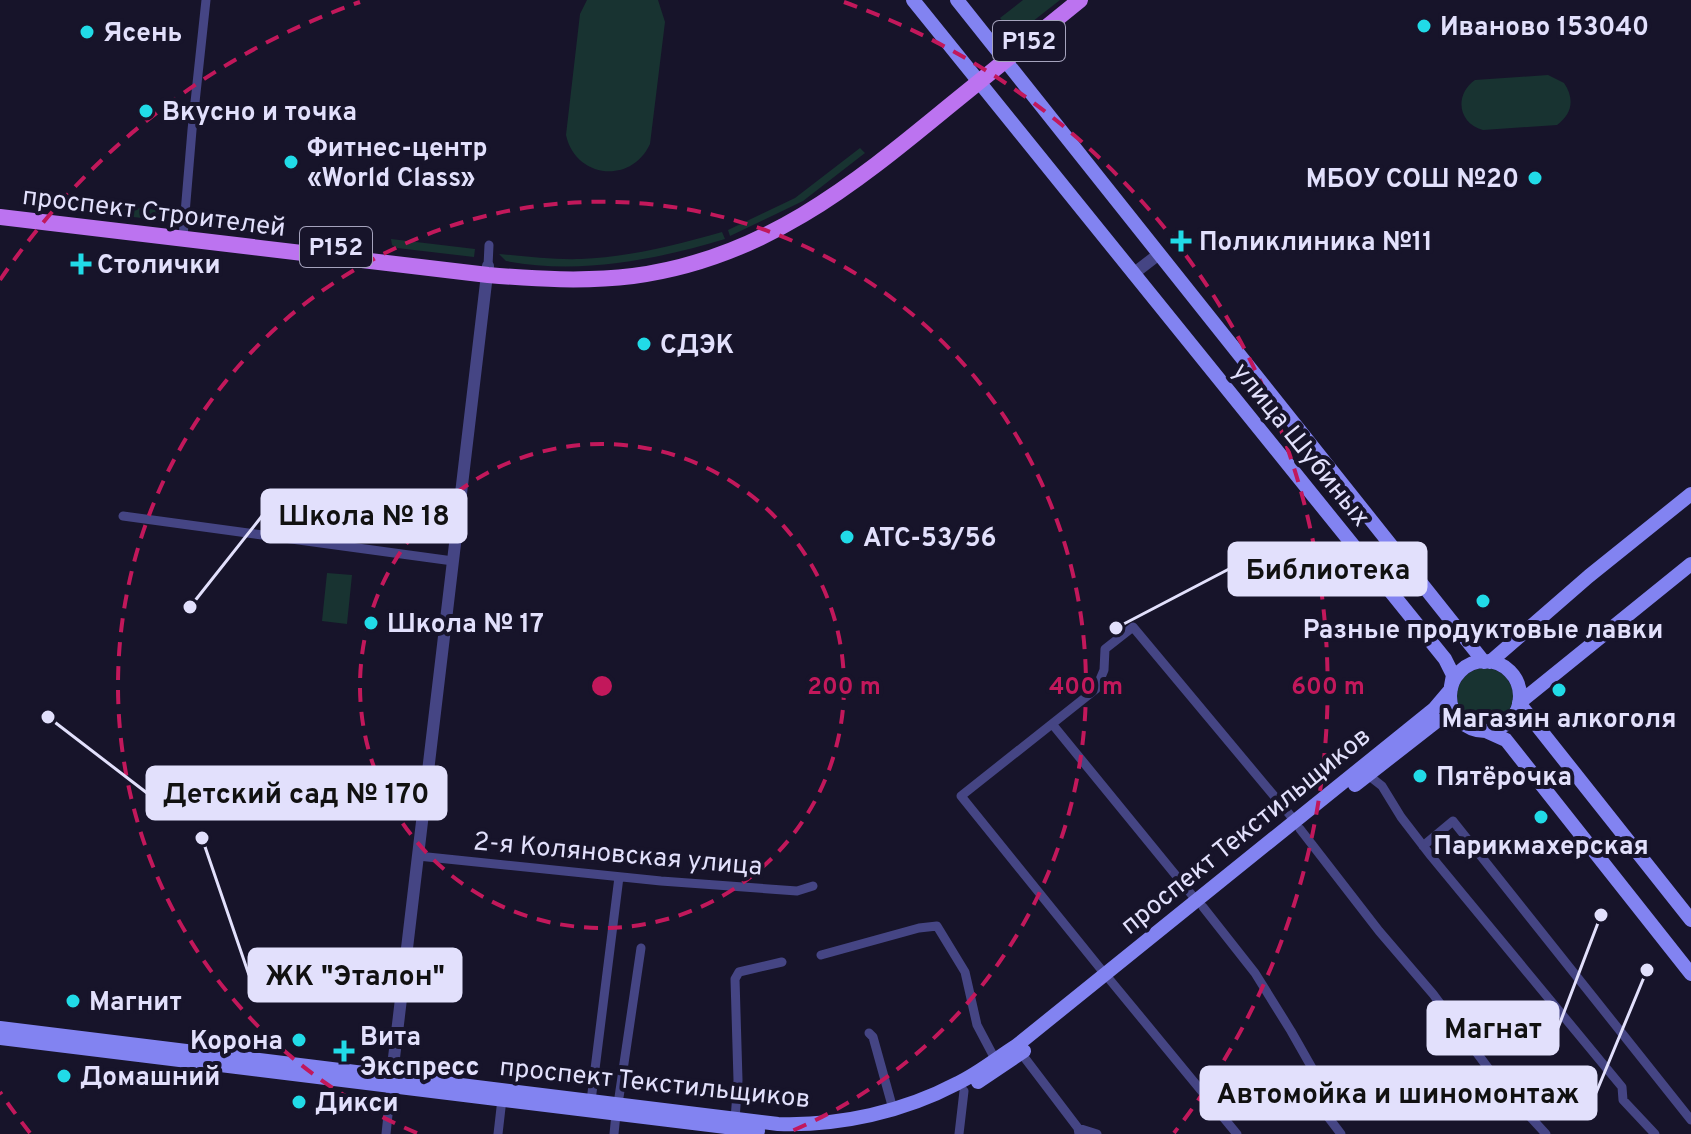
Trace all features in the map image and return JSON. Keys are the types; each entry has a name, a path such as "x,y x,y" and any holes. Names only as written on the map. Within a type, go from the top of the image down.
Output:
{"main road":[{"name":"улица Шубиных","path":"913,0 1445,659 1453,675 1451,687"},
{"name":"улица Шубиных","path":"957,0 1487,662"},
{"name":"проспект Строителей","path":"1002,58 1067,0"},
{"name":"проспект Строителей","path":"0,208 488,270 633,267 703,250 747,235 793,212 838,184 1080,0"},
{"name":"проспект Строителей","path":"0,217 184,232"},
{"path":"1487,662 1691,494"},
{"path":"1486,731 1508,722 1519,703 1691,564"},
{"path":"1691,920 1519,703 1518,686 1512,674 1502,666 1487,662 1462,670 1451,687 1453,711 1464,724 1497,734 1509,743 1691,974"},
{"name":"проспект Текстильщиков","path":"805,1134 848,1129 900,1117 962,1087 1019,1049 1298,825 1434,709 1451,687"},
{"name":"проспект Текстильщиков","path":"1298,825 1437,721 1455,720 1464,724"},
{"name":"проспект Текстильщиков","path":"0,1028 392,1081 502,1099 617,1109 796,1134"},
{"name":"проспект Текстильщиков","path":"0,1038 591,1101 617,1109"},
{"name":"проспект Текстильщиков","path":"734,1127 810,1125 893,1109 962,1087 995,1059 1019,1049"}],"street":[{"path":"184,232 206,0"},
{"path":"386,1134 489,245"},
{"path":"1133,274 1159,254"},
{"path":"123,516 453,561"},
{"path":"1237,1134 961,796 1096,689 1104,670 1105,649 1133,627 1298,825 1379,931 1433,994 1500,1084 1546,1134"},
{"path":"1053,725 1255,973 1310,1063 1318,1087 1319,1105 1341,1134"},
{"path":"1368,775 1382,786 1423,846 1622,1087 1623,1100 1655,1134"},
{"path":"1423,846 1453,821 1691,1120"},
{"name":"2-я Коляновская улица","path":"418,856 619,877 797,891 813,886"},
{"path":"591,1101 619,877"},
{"path":"821,955 919,928 937,926 965,972 977,1025 995,1059"},
{"path":"614,1134 641,948"},
{"path":"734,1127 738,1080 735,979 739,972 782,962"},
{"path":"869,1033 873,1037 893,1109"},
{"path":"1019,1049 1078,1131 1097,1134"},
{"path":"959,1134 962,1087"},
{"path":"498,1134 502,1099"}],"green space":[{"path":"587,0 658,0 665,22 650,144 630,166 617,171 592,168 580,160 571,149 566,135 580,14"},
{"path":"1023,0 1060,0 1014,36 1000,18"},
{"path":"1548,75 1564,83 1571,100 1569,111 1557,125 1483,130 1464,115 1464,93 1475,80"},
{"path":"860,148 865,153 803,201 730,236 728,230 795,198"},
{"path":"77,201 168,211 167,221 83,211"},
{"path":"722,232 725,239 672,253 589,266 533,265 506,261 499,254 561,259 599,258 652,250"},
{"path":"391,239 475,249 474,257 397,248 392,245"},
{"path":"327,573 352,575 347,624 322,621"},
{"path":"1485,668 1505,676 1513,696 1505,716 1485,724 1465,716 1457,696 1465,676"}],"place":[{"name":"Иваново 153040","path":"1424,26"},
{"name":"Ясень","path":"87,32"},
{"name":"Вкусно и точка","path":"146,111"},
{"name":"Фитнес-центр «World Class»","path":"291,162"},
{"name":"МБОУ СОШ №20","path":"1535,178"},
{"name":"Поликлиника №11","path":"1181,241"},
{"name":"Столички","path":"81,264"},
{"name":"СДЭК","path":"644,344"},
{"name":"АТС-53/56","path":"847,537"},
{"name":"Разные продуктовые лавки","path":"1483,601"},
{"name":"Школа № 18","path":"190,607"},
{"name":"Школа № 17","path":"371,623"},
{"name":"Библиотека","path":"1116,628"},
{"name":"Магазин алкоголя","path":"1559,690"},
{"name":"Детский сад № 170","path":"48,717"},
{"name":"Пятёрочка","path":"1420,776"},
{"name":"Парикмахерская","path":"1541,817"},
{"name":"ЖК \"Эталон\"","path":"202,838"},
{"name":"Магнат","path":"1601,915"},
{"name":"Автомойка и шиномонтаж","path":"1647,970"},
{"name":"Магнит","path":"73,1001"},
{"name":"Корона","path":"299,1040"},
{"name":"Вита Экспресс","path":"344,1051"},
{"name":"Домашний","path":"64,1076"},
{"name":"Дикси","path":"299,1102"}]}
